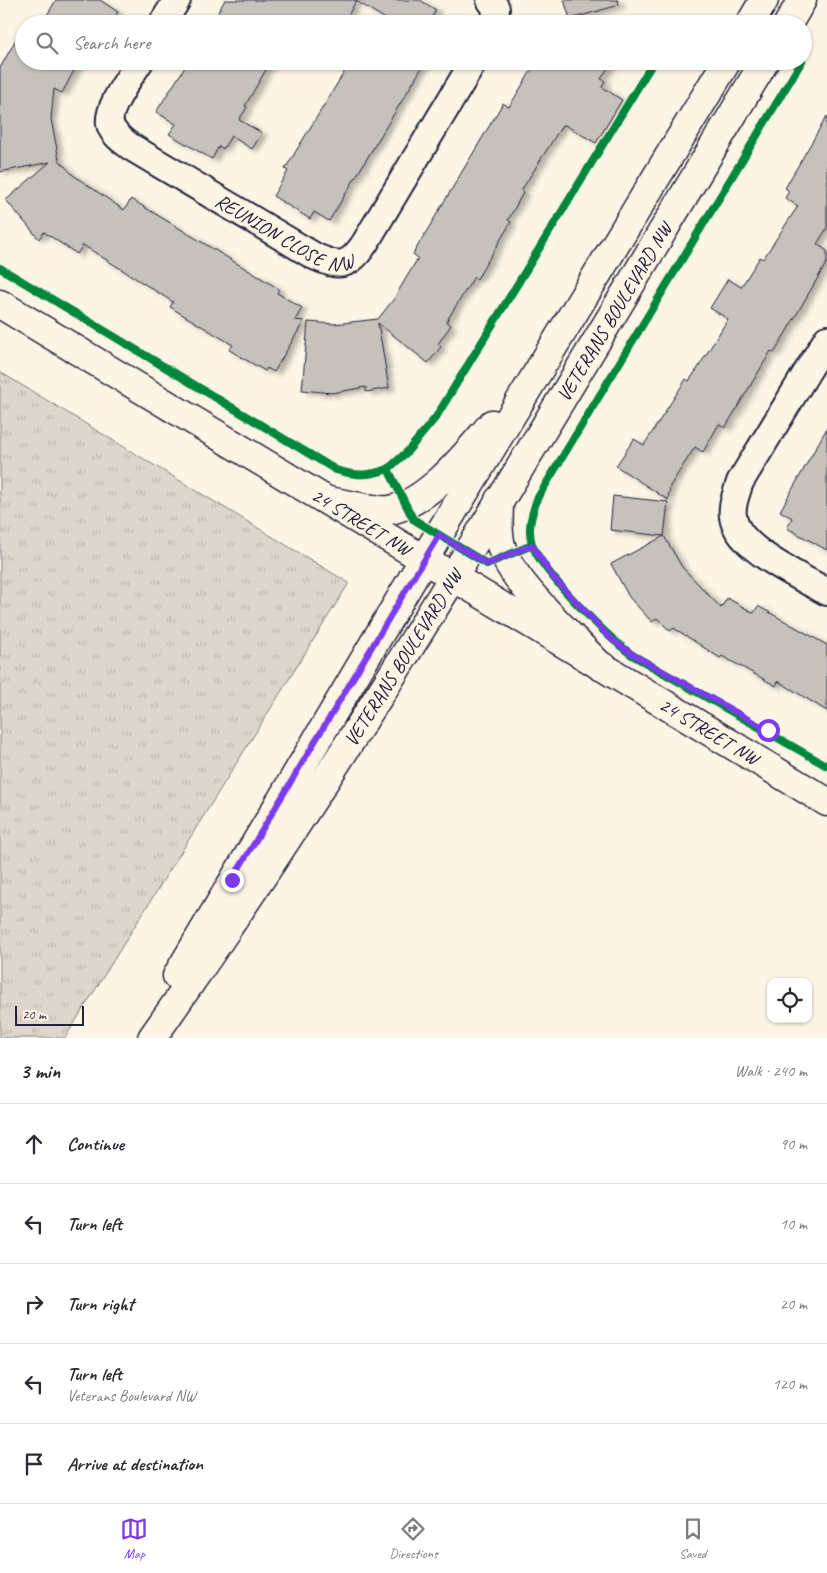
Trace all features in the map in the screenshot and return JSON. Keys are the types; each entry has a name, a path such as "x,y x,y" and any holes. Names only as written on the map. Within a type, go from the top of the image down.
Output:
{"main road":[{"path":"755,15 764,0"},
{"path":"793,15 802,0"},
{"name":"VETERANS BOULEVARD NW","path":"141,1038 232,880 424,559 543,367 722,70"},
{"name":"VETERANS BOULEVARD NW","path":"152,1038 240,913 452,577 760,70"},
{"name":"24 STREET NW","path":"0,304 827,802"},
{"path":"328,501 388,510 423,494 463,458 543,367"},
{"path":"499,500 498,534 504,556 525,586 600,666"}],"street":[{"path":"167,15 176,0"},
{"path":"490,0 496,8 496,15"},
{"name":"REUNION CLOSE NW","path":"135,70 111,110 110,124 117,136 131,147 314,256 330,264 344,265 356,257 365,243 469,70"},
{"path":"827,339 740,482 733,504 735,523 747,542 827,592"}],"green space":[{"path":"0,372 349,583 65,1038 0,1038"}],"building":[{"path":"56,0 100,0 118,12 116,15 47,15"},
{"path":"225,0 420,0 436,10 433,15 379,15 356,1 348,15 223,15 218,12"},
{"path":"564,0 618,0 619,5 584,15 569,15"},
{"path":"15,41 15,70 74,70 62,93 54,89 51,119 59,160 73,175 124,210 131,199 279,289 277,293 302,308 295,320 304,321 274,372 267,368 265,371 229,350 233,345 170,307 173,302 83,245 77,254 44,232 39,239 6,200 50,162 0,172 0,68"},
{"path":"183,70 266,70 239,120 262,133 252,149 231,136 223,149 219,146 212,159 169,134 176,124 156,112"},
{"path":"346,70 421,70 329,221 314,212 310,219 273,196 288,171 285,169"},
{"path":"532,70 606,70 601,79 605,81 602,87 622,100 596,143 563,124 521,191 523,193 508,220 511,222 477,279 474,277 446,322 451,325 438,344 441,347 428,363 378,323 389,388 366,392 366,387 332,393 302,390 308,322 334,324 378,319 393,300 418,258 413,254 503,103 509,107"},
{"path":"827,116 827,228 817,244 827,251 827,262 774,353 771,351 725,428 719,424 703,452 695,447 670,486 668,500 616,466 634,439 644,445 686,379 689,381 698,368 728,319 710,308 728,279 741,287 760,257 763,259 798,206 785,198 789,191 785,188"},
{"path":"827,428 827,550 787,528 792,518 780,511"},
{"path":"613,496 668,502 664,536 610,530"},
{"path":"664,536 682,567 721,608 727,598 754,613 758,606 827,645 827,711 778,681 776,686 722,656 720,658 674,628 670,631 657,618 652,622 629,597 611,564"}],"cycle path":[{"path":"388,469 407,452 436,417 648,70"},
{"path":"797,70 537,499 530,532 532,544 538,556 561,586 607,634 632,655 827,766"},
{"path":"0,268 336,470 362,474 388,469 413,519 487,564 532,545"}],"route":[{"path":"232,880 439,535 487,564 532,545 552,576 610,638 632,654 768,730"}]}
